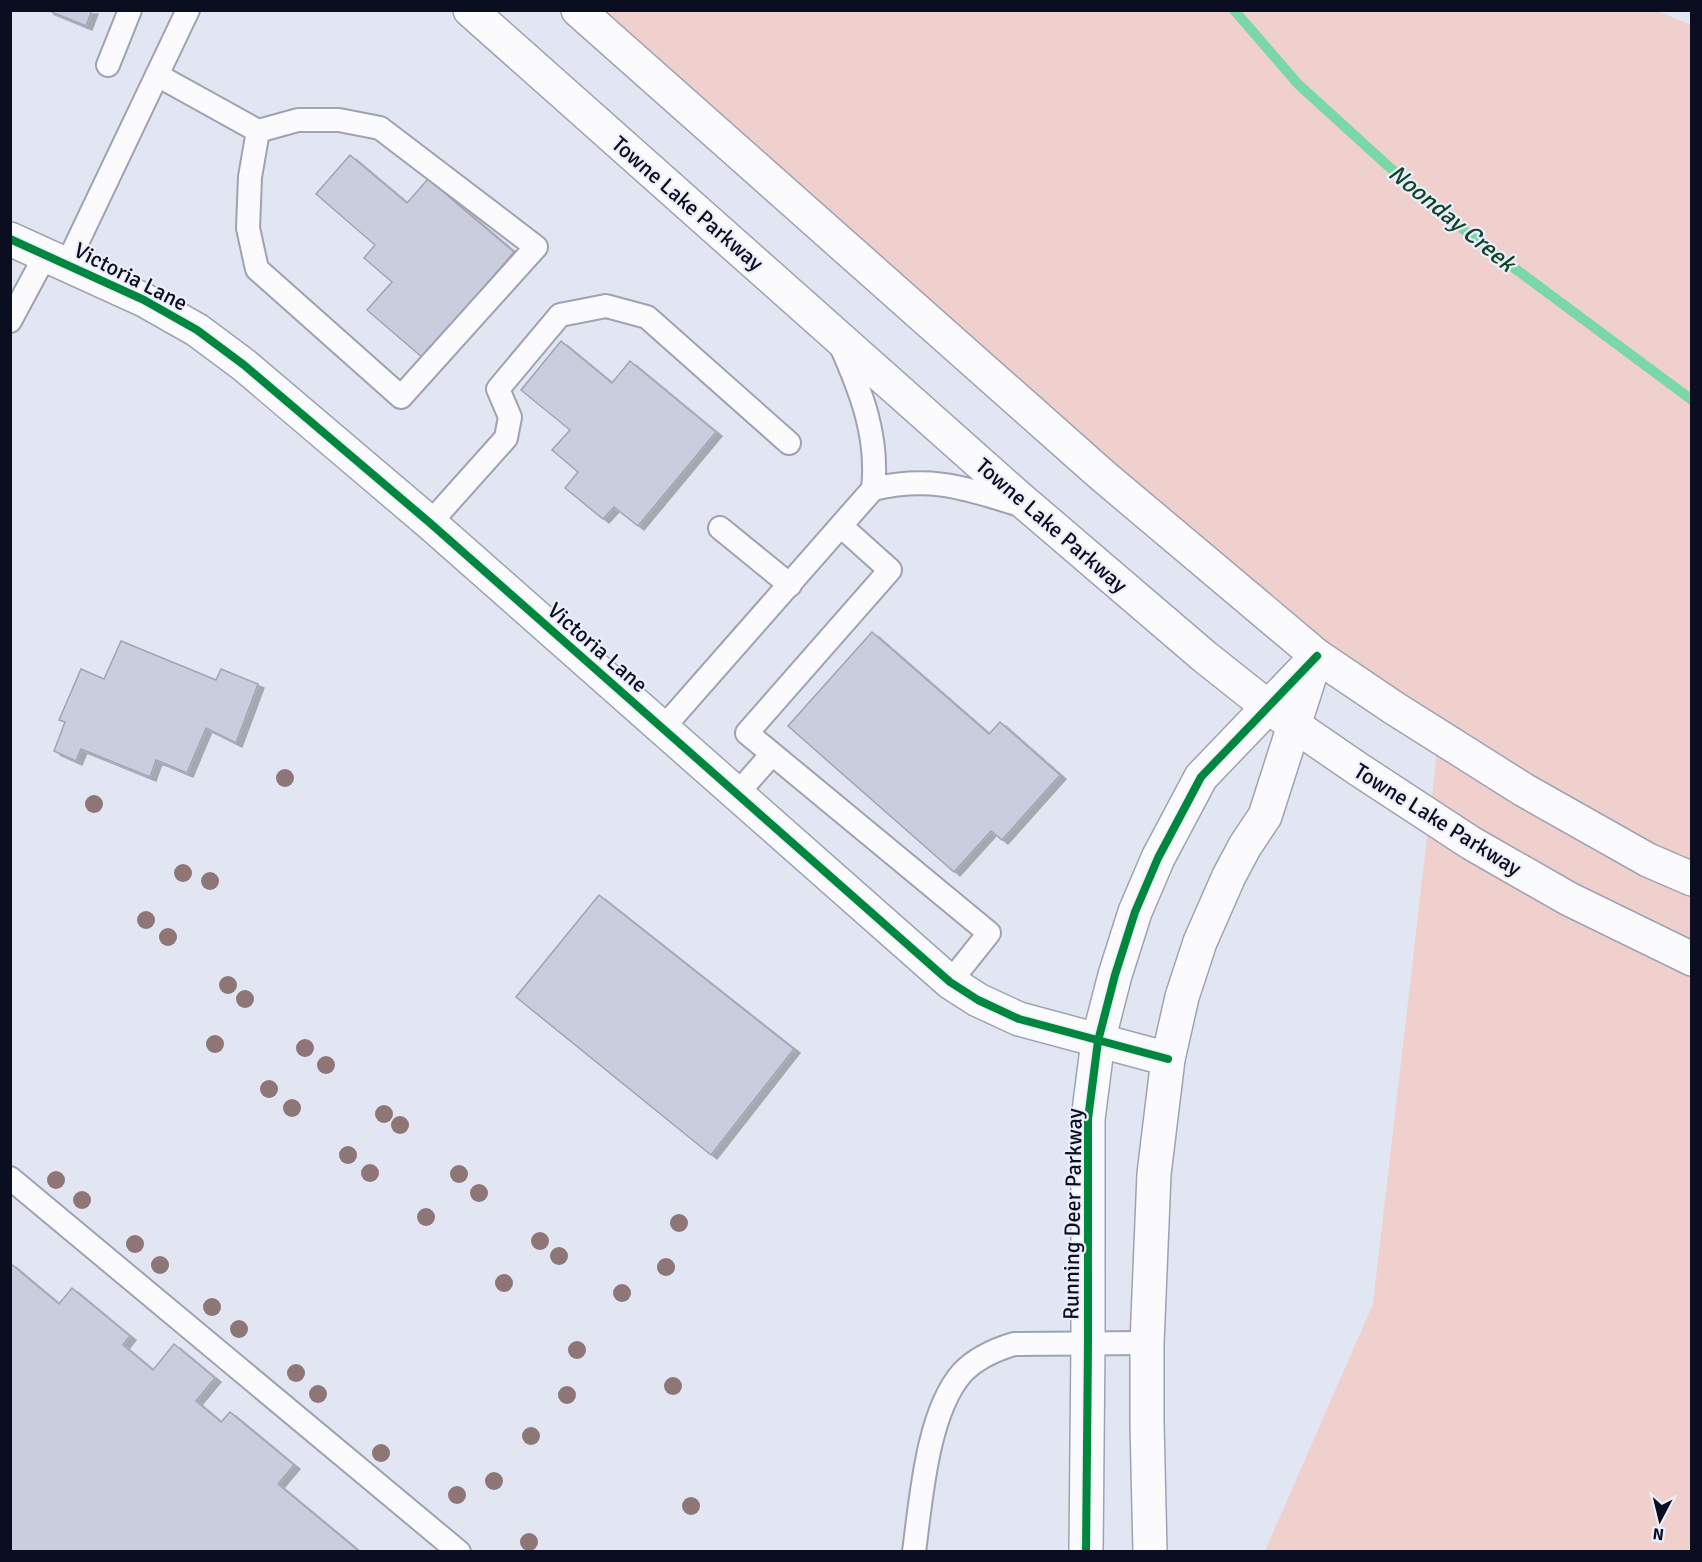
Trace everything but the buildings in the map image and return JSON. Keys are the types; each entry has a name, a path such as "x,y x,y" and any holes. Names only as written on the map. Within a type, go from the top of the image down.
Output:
{"street":[{"name":"Towne Lake Parkway","path":"470,10 1032,509 1205,657 1281,716 1358,770 1471,843 1569,899 1692,959"},
{"path":"578,10 1102,475 1317,656 1394,708 1524,790 1648,860 1692,879"},
{"name":"Victoria Lane","path":"10,239 144,300 197,330 244,365 430,523 950,982 978,1000 1019,1019 1168,1059"},
{"name":"Running Deer Parkway","path":"1086,1551 1088,1119 1098,1041 1115,975 1135,912 1158,858 1201,777 1281,716 1317,656"},
{"name":"Running Deer Parkway","path":"1150,1551 1147,1343 1154,1174 1168,1059 1182,997 1200,942 1229,876 1265,816 1281,716"}],"lane":[{"path":"108,65 130,10"},
{"path":"10,321 57,259 157,75 188,10"},
{"path":"157,75 258,131 298,120 339,120 380,128 536,247 401,397 257,269 248,228 249,177 258,131"},
{"path":"430,523 506,438 510,417 498,389 560,315 606,306 647,317 789,443"},
{"path":"663,728 873,489 875,450 865,404 835,333"},
{"path":"873,489 915,482 937,483 959,487 1032,509"},
{"path":"841,526 890,570 747,733 989,933 950,982"},
{"path":"720,528 790,585"},
{"path":"737,794 772,754"},
{"path":"10,1178 459,1551"},
{"path":"914,1551 922,1491 934,1429 949,1394 962,1374 977,1360 994,1350 1014,1344 1147,1343"}],"shaded area":[{"path":"1655,10 1691,25 1691,1551 1265,1551 1373,1304 1438,743 580,11"}],"waterway":[{"name":"Noonday Creek","path":"1234,10 1298,84 1388,166 1471,236 1692,400"}],"cycle path":[{"path":"10,239 144,300 197,330 244,365 430,523 950,982 978,1000 1019,1019 1168,1059"},
{"path":"1086,1552 1088,1119 1098,1041 1115,975 1135,912 1158,858 1201,777 1317,656"}]}
